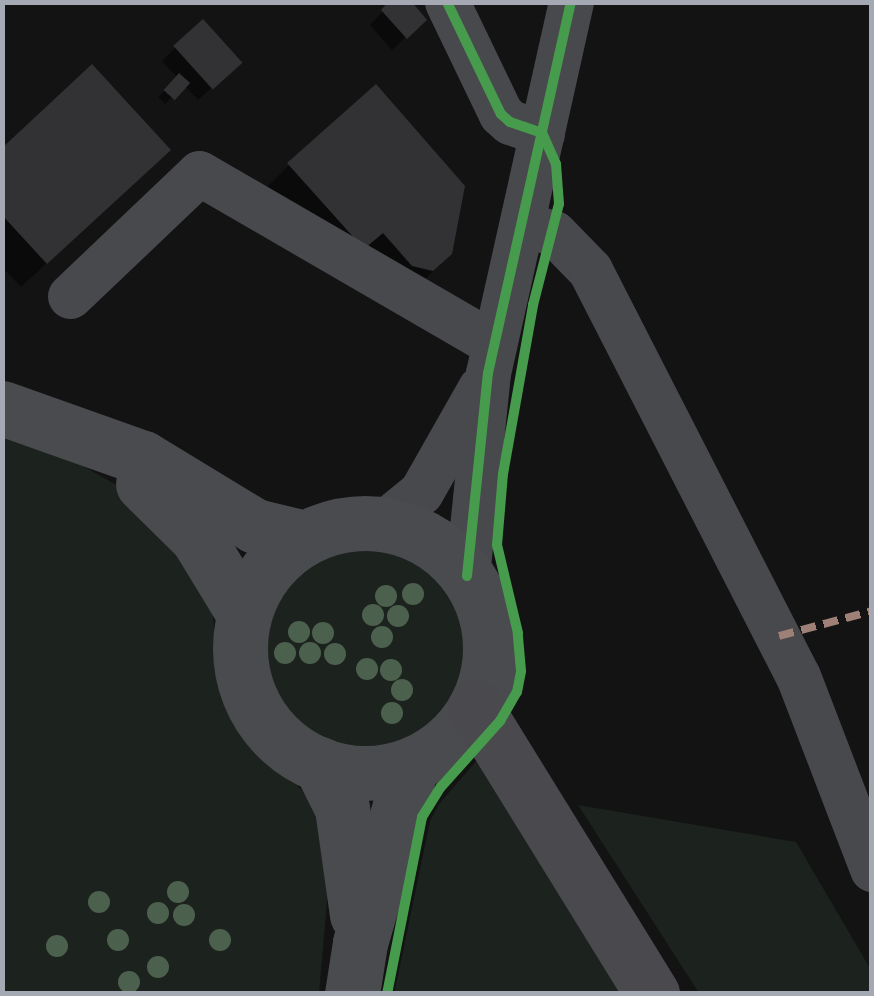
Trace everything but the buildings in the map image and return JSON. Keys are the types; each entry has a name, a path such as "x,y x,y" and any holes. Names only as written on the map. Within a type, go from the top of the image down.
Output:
{"highway":[{"path":"475,706 652,994"}],"main road":[{"path":"2,408 143,458 255,526 305,538"},
{"path":"83,434 178,514 213,560 244,614"},
{"path":"382,524 421,536 467,576 484,612 490,650 475,706 442,746 412,764 375,772 320,764 284,744 258,712 243,675 244,614 273,562 305,538 342,525 382,524"},
{"path":"320,764 335,787 348,832 356,968"},
{"path":"356,968 412,764"}],"street":[{"path":"448,2 502,114 510,122 542,133"},
{"path":"467,576 491,358 571,2"},
{"path":"70,296 199,173 491,358"},
{"path":"522,224 554,233 590,270 798,676 872,869"},
{"path":"382,524 402,511 441,464 491,358"}],"shaded area":[{"path":"3,431 69,458 120,487 166,526 213,615 217,665 232,708 256,745 307,795 321,824 328,890 319,993 3,993"},
{"path":"365,550 403,558 435,579 456,611 464,649 456,687 435,719 403,740 365,748 327,740 295,719 274,687 266,649 274,611 295,579 327,558"},
{"path":"477,760 634,993 394,994 430,821 439,804"},
{"path":"578,805 796,842 871,970 871,993 699,993"}],"marked path":[{"path":"779,636 872,611"}],"cycle path":[{"path":"447,2 501,114 510,122 542,133"},
{"path":"467,576 488,373 571,2"},
{"path":"387,994 422,817 441,787 500,721 517,692 521,671 518,633 497,545 503,474 533,305 559,204 556,164 542,133"}]}
